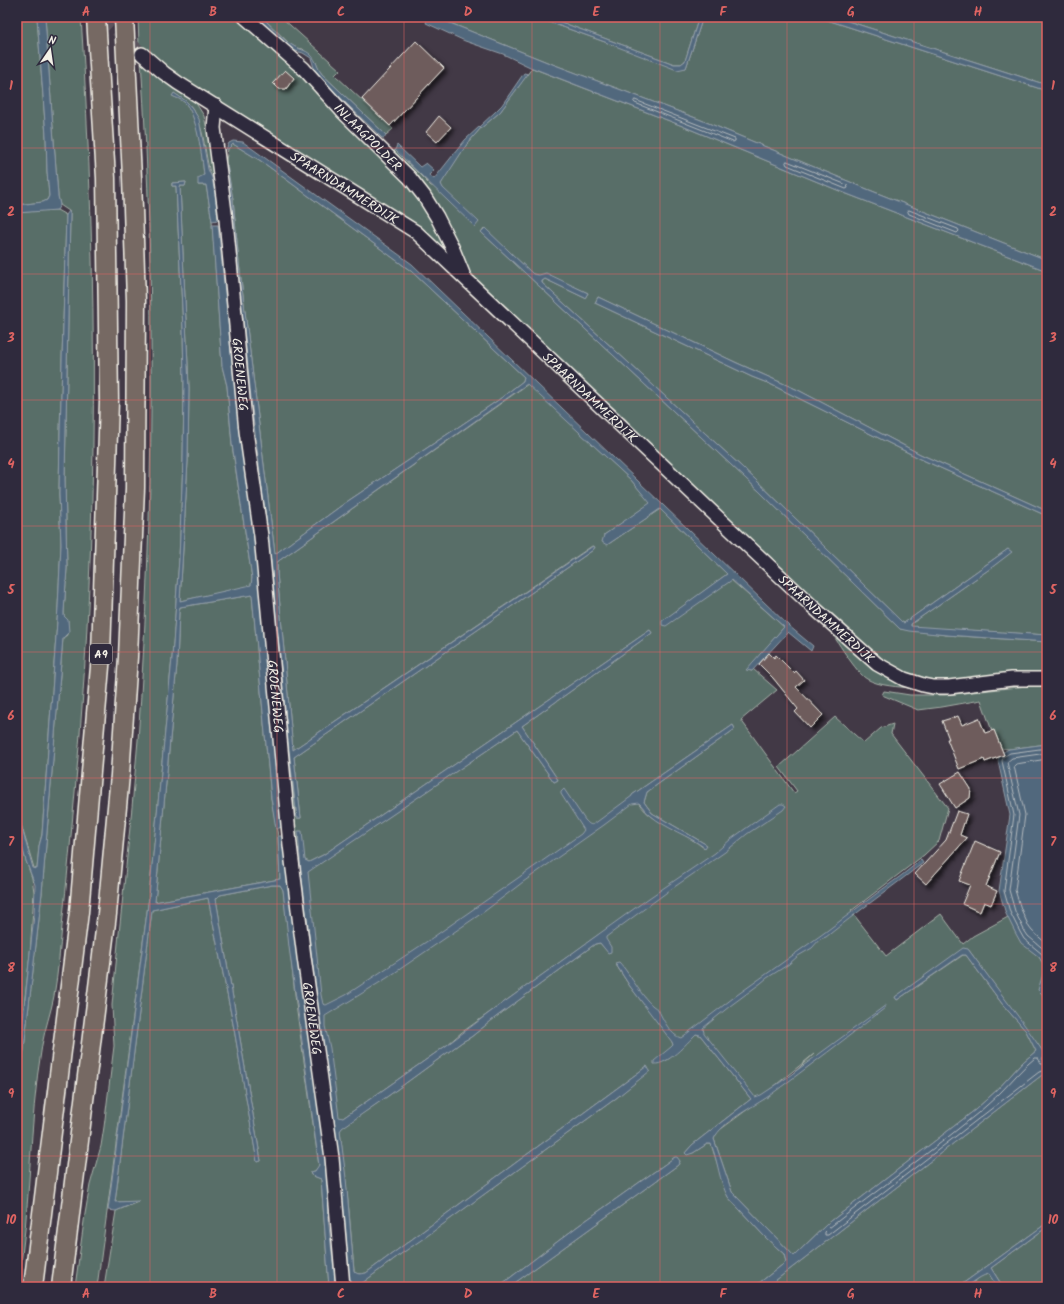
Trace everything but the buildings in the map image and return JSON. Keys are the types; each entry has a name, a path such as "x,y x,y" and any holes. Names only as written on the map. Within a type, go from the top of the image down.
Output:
{"highway":[{"name":"A9","path":"33,1287 79,912 101,655 109,401 106,178 96,17"},
{"name":"A9","path":"61,1287 107,914 120,775 128,657 135,488 136,301 132,177 124,17"}],"street":[{"name":"INLAAGPOLDER","path":"245,17 304,69 342,111 410,178 424,196 437,217 455,254 464,278"},
{"name":"SPAARNDAMMERDIJK","path":"142,54 178,83 408,226 423,238 812,606 882,667 904,679 923,686 933,687 949,687 1012,679 1047,679"},
{"name":"GROENEWEG","path":"216,106 214,128 226,220 246,431 260,536 290,845 332,1158 343,1287"}],"green space":[{"path":"17,17 37,17 49,196 47,200 43,202 17,205"},
{"path":"45,17 81,17 91,211 93,308 92,501 83,695 69,859 59,961 53,1002 43,1039 34,1105 25,1227 17,1287 17,1109 42,893 63,638 67,635 68,620 64,616 64,612 67,568 65,479 70,214 69,211 60,205 58,196"},
{"path":"138,17 241,17 272,45 421,197 455,260 402,216 189,83 163,65 139,45"},
{"path":"262,17 281,17 340,70 335,75 393,129 386,135 322,74 318,69 316,62 303,49 291,45"},
{"path":"435,17 535,17 605,42 686,68 703,17 818,17 1047,91 1047,260 867,189 701,120 547,62"},
{"path":"547,17 699,17 685,61 681,64 674,64"},
{"path":"835,17 1047,17 1047,85"},
{"path":"141,60 194,100 204,116 215,167 212,178 198,118 187,102 174,93 173,96 183,101 189,108 196,126 204,175 198,185 206,185 212,221 222,366 227,386 232,445 252,578 251,586 180,601 188,461 189,388 180,186 185,186 186,182 172,183 172,186 176,186 184,383 183,461 179,559 172,658 149,897 97,1287 75,1287 90,1185 101,1146 114,1046 112,1005 138,740 143,655 150,485 151,315 146,145"},
{"path":"532,68 680,125 847,194 1047,271 1047,511 920,454 798,390 737,363 598,297 595,303 752,377 770,384 925,461 1047,516 1047,635 911,627 911,624 991,568 1011,552 1008,549 904,623 902,622 756,480 542,283 542,281 545,279 585,298 588,293 568,284 533,274 484,228 481,232 759,491 900,629 946,635 1047,642 1047,674 948,682 930,681 903,672 889,665 865,647 637,434 620,414 609,404 599,399 469,276 394,152 395,150 431,186 442,188 441,184 443,180 467,144 480,129 500,112"},
{"path":"233,144 261,161 411,271 524,377 523,381 497,401 345,503 275,554 239,263 233,199 225,165 228,149"},
{"path":"57,210 66,215 59,494 61,544 42,834 39,846 37,869 34,868 17,811 17,213"},
{"path":"528,384 631,480 651,503 604,535 607,545 660,509 727,574 663,621 730,579 784,627 747,670 752,671 753,669 777,690 741,720 794,793 797,791 779,767 835,717 864,743 881,728 893,724 891,734 948,808 939,841 924,855 851,911 886,956 941,914 963,944 973,936 1008,917 1021,942 1039,957 1044,965 1039,990 1047,999 1047,1059 1042,1061 1044,1053 968,949 895,997 897,1000 963,955 966,955 1003,1005 1026,1031 1036,1051 975,1110 826,1225 794,1256 732,1192 714,1139 717,1132 752,1106 767,1097 814,1054 756,1101 697,1027 676,1042 615,963 629,985 671,1039 673,1045 666,1061 696,1034 700,1035 751,1099 692,1145 685,1153 693,1153 707,1144 711,1144 728,1197 765,1237 784,1254 786,1262 754,1287 509,1287 678,1165 680,1161 675,1157 578,1226 498,1287 357,1287 615,1099 649,1071 647,1066 366,1273 358,1274 354,1271 340,1131 341,1128 471,1037 595,944 600,943 608,952 598,935 461,1033 447,1045 333,1125 299,872 279,662 277,621 297,818 301,818 294,757 593,550 595,547 592,546 293,750 277,562","holes":["650,630 652,633 522,726 558,780 554,782 517,730 319,864 300,870 298,848 305,860 309,862 323,855","733,725 735,729 647,792 644,802 652,813 707,845 704,848 651,816 643,809 632,795"]},
{"path":"252,595 271,798 278,836 280,879 155,902 177,664 180,607"},
{"path":"828,626 913,688 883,685 867,679 852,663"},
{"path":"1027,686 1047,687 1047,744 1009,749 998,748 981,700 918,710 882,695 884,691 910,695 945,695"},
{"path":"17,828 32,878 34,892 30,954 17,1066"},
{"path":"272,885 280,885 283,889 297,1012 319,1166 315,1171 310,1172 311,1175 321,1179 329,1287 104,1287 116,1211 138,1202 115,1202 152,910 208,898 234,1029 257,1161 261,1161 216,899 220,895"},
{"path":"1047,1074 1047,1223 958,1287 767,1287 1042,1075"},
{"path":"1047,1227 1047,1287 1003,1287 991,1268"},
{"path":"989,1274 997,1287 967,1287 983,1275"}],"water":[{"path":"37,17 45,17 58,196 60,205 57,210 17,213 17,205 43,202 47,200 49,196"},
{"path":"255,17 262,17 288,42 311,55 322,74 386,135 384,138 382,138 319,77 315,71 311,58 303,53 292,50"},
{"path":"428,17 435,17 547,62 701,120 867,189 1047,260 1047,271 847,194 680,125 530,67 503,54 465,41 426,23"},
{"path":"535,17 547,17 674,64 681,64 685,61 699,17 703,17 686,68 677,70"},
{"path":"818,17 835,17 1047,85 1047,91"},
{"path":"524,73 528,74 500,112 480,129 467,144 441,184 443,188 479,222 475,227 395,150 397,145 420,167 426,163 434,170 429,175 434,179 465,140 502,105"},
{"path":"174,93 186,101 199,119 208,169 212,178 216,198 218,220 212,221 206,185 198,185 198,178 204,175 196,125 189,108 180,99 172,96"},
{"path":"233,141 243,142 412,264 789,626 813,646 811,651 788,632 752,671 746,670 784,627 732,580 666,626 662,625 662,621 727,574 660,509 607,545 602,542 604,535 650,503 631,480 527,384 277,562 293,750 593,546 595,547 593,550 294,757 301,818 297,818 288,741 270,550 253,417 237,258 225,165 227,165 233,199 239,263 275,554 345,503 497,401 523,381 524,377 411,271 261,161 233,144 226,149 229,143"},
{"path":"186,182 185,186 180,186 189,388 188,461 180,601 251,585 252,578 232,444 227,386 222,366 212,225 218,225 239,429 254,533 282,827 276,829 271,798 252,595 180,607 177,664 155,902 280,879 278,836 284,836 327,1165 330,1200 328,1218 336,1287 329,1287 321,1179 311,1175 310,1172 315,1171 319,1165 289,947 283,890 280,885 272,885 220,895 216,899 261,1161 257,1162 234,1029 208,898 152,910 115,1202 139,1201 116,1211 108,1210 149,897 172,658 179,559 183,461 184,383 176,186 172,186 172,183"},
{"path":"69,211 65,479 67,568 64,616 68,620 69,632 63,638 42,893 17,1109 17,1066 34,915 35,885 26,861 17,828 17,811 33,868 37,869 39,846 42,835 58,607 61,544 59,494 66,215"},
{"path":"485,228 533,274 539,275 546,273 588,293 585,298 545,279 542,281 542,283 756,480 902,622 904,623 1008,549 1012,552 911,624 911,626 1047,635 1047,642 946,635 900,629 759,491 481,232"},
{"path":"598,297 737,363 798,390 920,454 1047,511 1047,516 925,461 770,384 752,377 595,303"},
{"path":"650,630 652,633 522,726 558,780 554,782 517,730 308,872 321,995 323,1004 326,1005 346,995 432,938 581,834 584,830 561,794 564,789 585,820 589,824 593,825 632,795 733,725 735,729 647,792 644,802 652,813 707,845 705,848 656,820 639,803 632,804 485,911 387,978 325,1016 325,1026 330,1048 339,1117 343,1118 447,1045 649,898 715,853 731,839 780,804 786,806 783,810 747,834 725,852 606,937 611,947 611,952 608,953 600,943 595,944 471,1037 342,1128 340,1131 346,1178 354,1271 358,1274 362,1274 366,1273 647,1066 650,1071 615,1099 357,1287 350,1287 335,1132 301,871 298,831 302,831 305,860 309,862 323,855"},
{"path":"1047,744 1047,999 1038,990 1044,971 1044,965 1039,957 1021,943 1006,914 999,891 1010,815 998,761 999,754 1009,749"},
{"path":"921,860 923,863 826,937 820,939 812,948 767,978 703,1028 704,1033 755,1097 761,1095 785,1079 886,1005 885,1008 842,1041 769,1096 739,1115 718,1133 714,1139 732,1192 794,1256 826,1225 975,1110 1036,1051 1026,1031 1003,1005 966,955 962,955 897,1000 895,997 963,948 968,949 1044,1053 1042,1060 1047,1059 1047,1074 1042,1075 767,1287 754,1287 786,1262 784,1254 765,1237 728,1197 711,1144 707,1144 693,1153 687,1155 685,1153 692,1145 751,1099 700,1035 696,1034 671,1058 654,1064 654,1061 673,1045 672,1042 629,985 615,963 619,962 643,995 653,1006 658,1009 664,1022 670,1030 677,1037 681,1038"},
{"path":"677,1157 680,1161 678,1165 509,1287 498,1287 578,1226"},
{"path":"1047,1223 1047,1227 991,1268 1003,1287 997,1287 989,1274 980,1277 971,1284 958,1287"}],"tunnel":[{"path":"103,17 142,54"}]}
